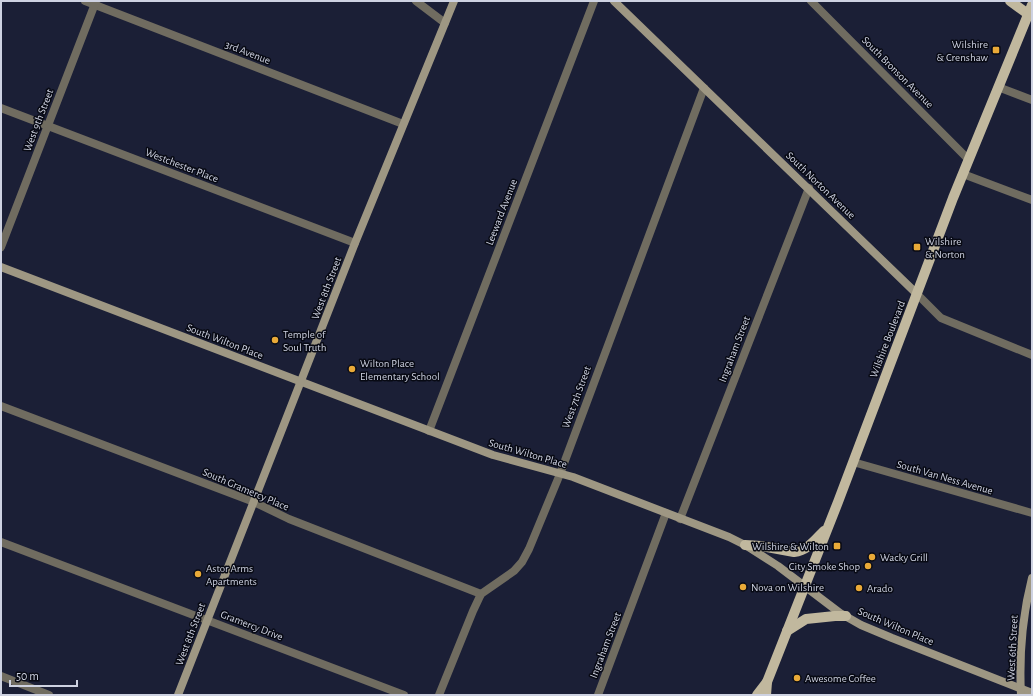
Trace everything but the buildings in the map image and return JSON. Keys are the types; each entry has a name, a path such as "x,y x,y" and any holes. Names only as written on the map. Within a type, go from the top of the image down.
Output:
{"main road":[{"name":"West 8th Street","path":"178,695 355,244 454,1"},
{"name":"South Norton Avenue","path":"614,1 917,294"},
{"path":"1010,1 1030,9"},
{"name":"Wilshire Boulevard","path":"757,695 767,682 853,462 968,159 1030,9"},
{"name":"South Wilton Place","path":"1,267 500,458 573,477 680,519 710,529 745,545 778,566 846,616 861,625 1021,692 1032,693"},
{"path":"745,545 761,546 794,552 809,547 828,526"},
{"name":"West 6th Street","path":"1021,692 1021,642 1025,604 1032,578"},
{"path":"787,631 806,620 846,616"},
{"name":"Wilshire Boulevard","path":"766,695 767,682"}],"street":[{"name":"3rd Avenue","path":"85,1 95,3 404,124"},
{"path":"416,1 445,23"},
{"name":"Leeward Avenue","path":"428,431 594,1"},
{"name":"South Bronson Avenue","path":"811,1 968,159"},
{"name":"West 9th Street","path":"1,247 95,3"},
{"path":"998,87 1032,100"},
{"name":"West 7th Street","path":"481,594 514,571 522,562 529,549 560,474 704,88"},
{"name":"Westchester Place","path":"1,108 355,244"},
{"path":"963,174 1032,200"},
{"name":"Ingraham Street","path":"680,519 808,188"},
{"name":"South Norton Avenue","path":"917,294 941,318 1032,355"},
{"name":"South Gramercy Place","path":"1,406 254,502 289,519 481,594"},
{"name":"South Van Ness Avenue","path":"853,462 1032,513"},
{"name":"Ingraham Street","path":"598,695 666,513"},
{"name":"Gramercy Drive","path":"1,542 404,695"},
{"path":"440,695 481,594"},
{"path":"1,676 49,695"}],"place":[{"name":"Wilshire & Crenshaw","path":"996,50"},
{"name":"Wilshire & Norton","path":"917,247"},
{"name":"Temple of Soul Truth","path":"275,340"},
{"name":"Wilton Place Elementary School","path":"352,369"},
{"name":"Wilshire & Wilton","path":"837,546"},
{"name":"Wacky Grill","path":"872,557"},
{"name":"City Smoke Shop","path":"868,566"},
{"name":"Astor Arms Apartments","path":"198,574"},
{"name":"Nova on Wilshire","path":"743,587"},
{"name":"Arado","path":"859,588"},
{"name":"Awesome Coffee","path":"797,678"}]}
